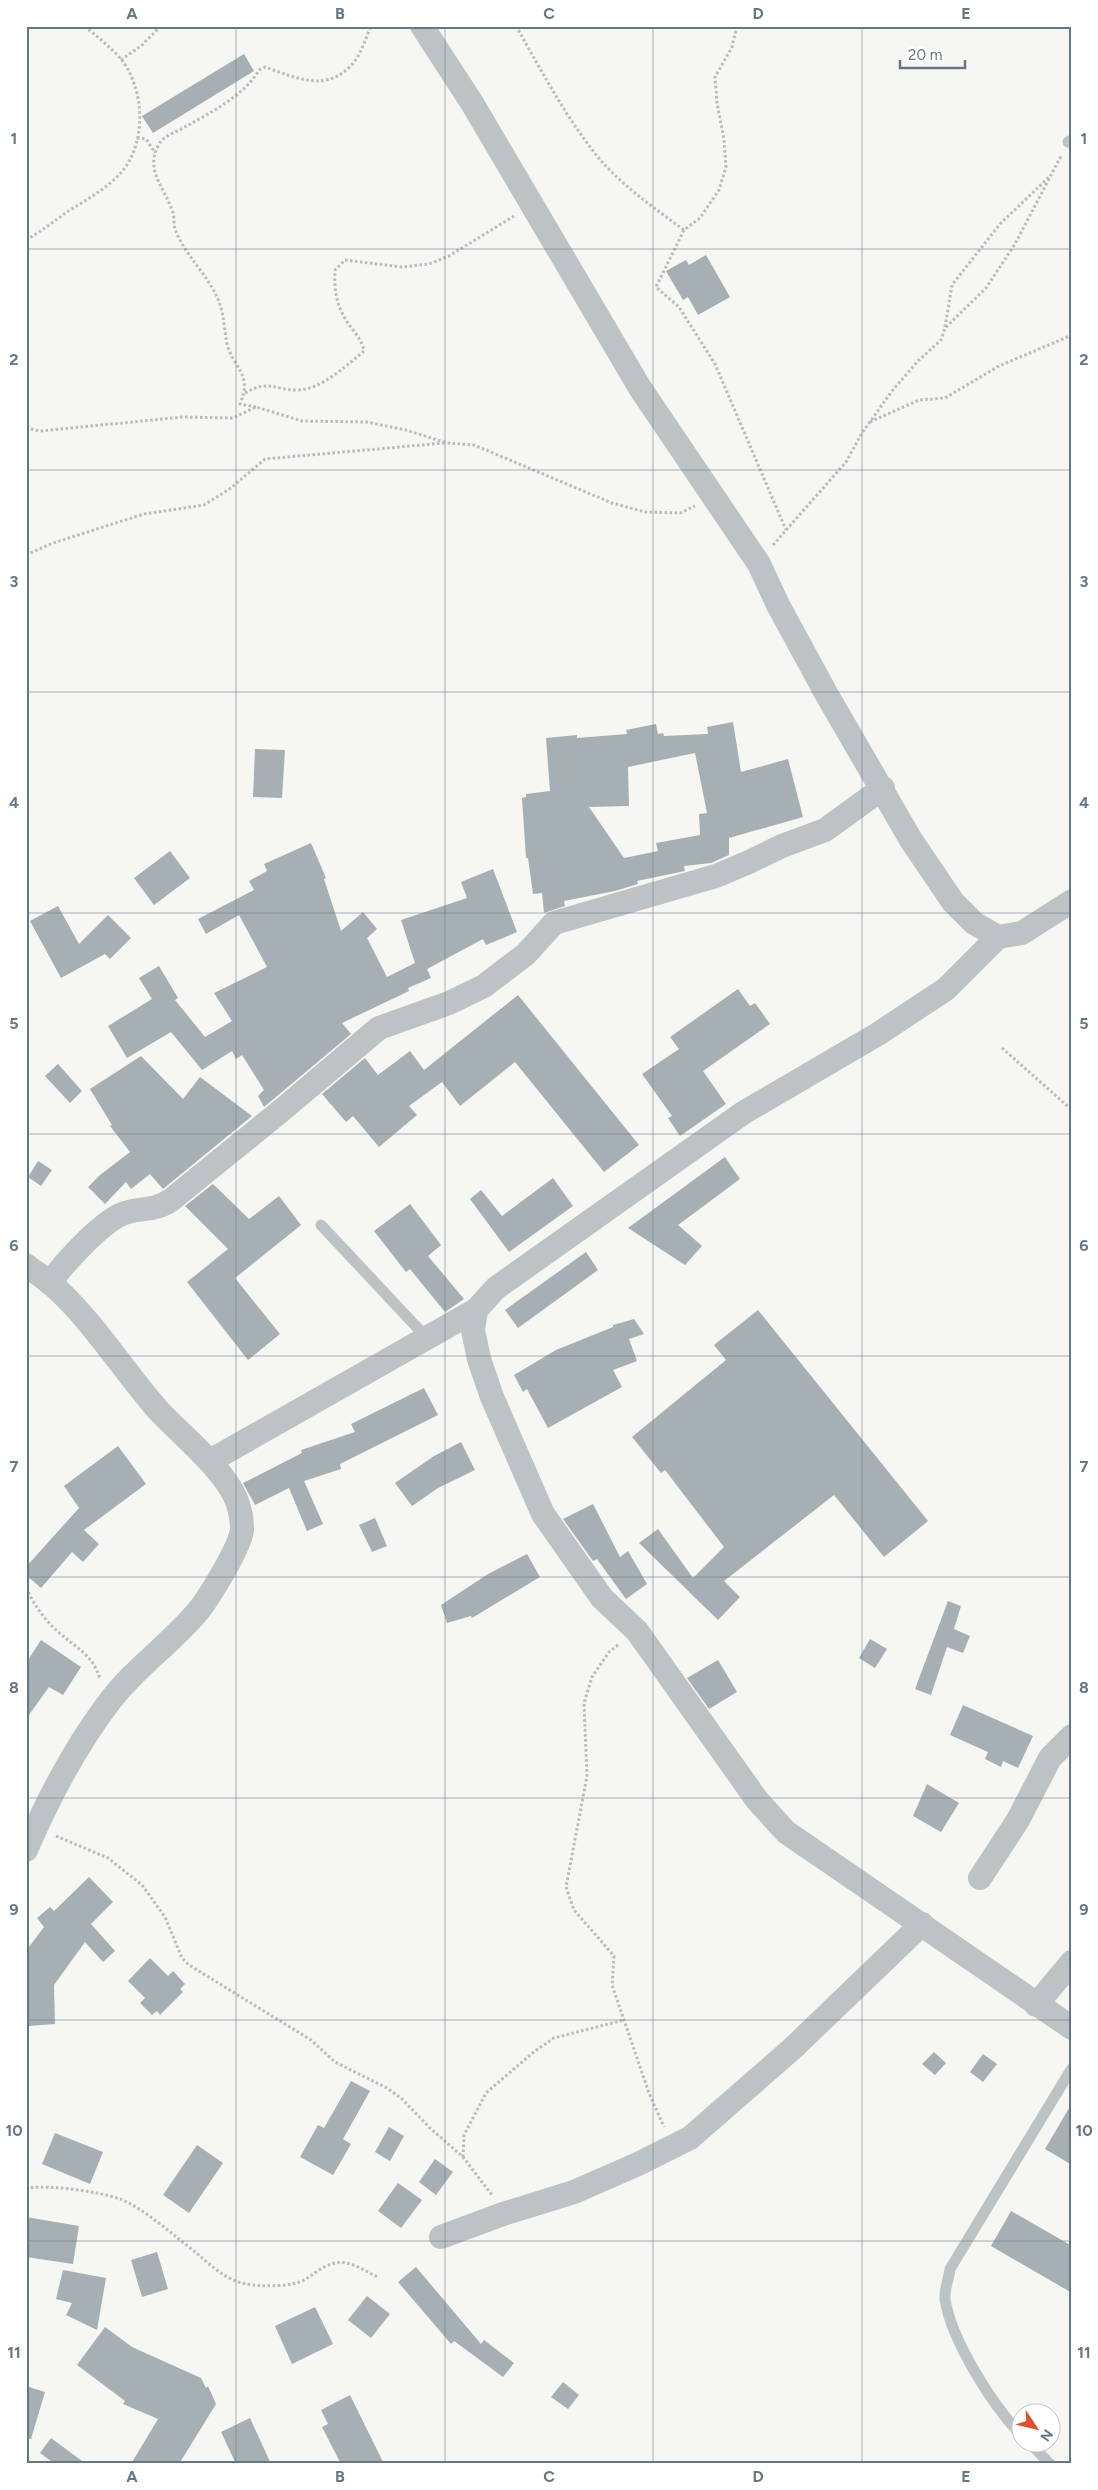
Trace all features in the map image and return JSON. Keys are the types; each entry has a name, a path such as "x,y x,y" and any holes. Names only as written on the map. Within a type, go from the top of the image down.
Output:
{"street":[{"path":"422,26 472,103 533,204 640,388 759,564 778,605 827,695 911,840 953,902 974,922 998,937"},
{"path":"50,1283 61,1267 106,1223 120,1215 160,1208 282,1110 379,1028 449,1003 484,986 526,954 554,924 716,876 741,866 782,846 825,830 882,788"},
{"path":"210,1460 476,1310 496,1288 743,1113 878,1034 946,989 998,937 1022,933 1072,901"},
{"path":"26,1265 50,1283 89,1322 131,1379 165,1417 210,1460 228,1483 239,1506 242,1531 233,1555 200,1609 108,1703 78,1746 30,1835"},
{"path":"476,1310 474,1330 478,1359 492,1397 543,1514 602,1598 637,1631 758,1800 786,1832 1072,2028"},
{"path":"980,1878 1018,1820 1050,1758 1072,1736"},
{"path":"441,2238 503,2214 574,2192 673,2148 690,2138 793,2048 922,1924"},
{"path":"1036,2005 1072,1962"}],"lane":[{"path":"321,1225 426,1337"},
{"path":"1010,2421 988,2393 954,2331 945,2298 950,2269 1072,2068"},
{"path":"1039,2452 1050,2464"}],"path":[{"path":"26,240 94,196 119,175 134,152 140,124 138,100 131,77 121,60 84,26"},
{"path":"121,60 142,46 161,26"},
{"path":"372,26 355,61 336,78 314,82 265,67 259,70 242,91 189,125 167,136 158,146 153,161 156,178 173,211 175,228 187,252 217,296 226,324 228,346 246,380 240,404 302,421 367,422 406,430 447,443"},
{"path":"516,26 565,109 598,156 635,193 684,230"},
{"path":"737,26 732,47 715,77 717,103 724,138 726,167 719,190 700,218 684,230 656,287 679,307 715,364 786,530"},
{"path":"137,138 146,139 155,154"},
{"path":"945,328 986,288 1015,244 1070,141"},
{"path":"759,564 786,530 846,462 869,423 905,376 941,340 945,328 952,284 1000,224 1053,173"},
{"path":"244,394 255,387 273,385 297,390 312,388 364,351 362,344 345,318 334,290 334,270 345,260 402,267 429,264 449,256 533,204"},
{"path":"869,423 919,400 945,398 999,366 1072,335"},
{"path":"26,428 40,430 182,417 233,418 256,407"},
{"path":"26,555 53,543 144,514 204,505 231,488 265,459 447,443 474,445 612,503 645,512 680,513 713,498"},
{"path":"1002,1048 1072,1110"},
{"path":"26,1588 31,1600 55,1629 94,1662 108,1703"},
{"path":"637,1631 609,1652 592,1677 584,1703 587,1776 566,1887 574,1910 614,1956 612,1985 649,2093 673,2148"},
{"path":"30,1835 62,1836 108,1858 142,1885 165,1917 182,1958 189,1965 311,2040 335,2062 387,2088 402,2099 430,2128 463,2157 489,2190 503,2214"},
{"path":"463,2157 464,2136 486,2093 535,2051 554,2038 624,2020"},
{"path":"26,2188 38,2187 68,2190 121,2199 152,2219 229,2279 245,2284 288,2284 305,2280 315,2270 336,2263 348,2263 378,2276"}],"building":[{"path":"244,54 254,71 153,133 142,116"},
{"path":"706,255 730,297 698,315 688,297 683,300 666,271 686,260 689,265"},
{"path":"733,722 741,772 788,759 803,817 729,838 729,855 711,863 684,866 685,871 637,881 638,884 615,891 564,901 565,906 544,913 542,893 533,894 528,858 526,858 522,798 526,797 526,794 550,791 546,738 577,735 577,738 627,734 626,730 656,724 658,734 663,733 664,736 708,734 707,727","holes":["695,753 707,813 699,814 700,835 656,843 658,851 624,858 589,807 629,806 628,767"]},
{"path":"255,749 285,750 282,798 253,797"},
{"path":"311,843 326,878 324,879 341,931 363,912 377,929 367,938 387,977 415,963 401,920 467,898 461,882 493,869 517,932 486,945 483,939 427,969 431,978 408,988 409,991 342,1023 351,1034 264,1107 258,1096 264,1090 242,1055 236,1059 232,1051 202,1070 171,1032 127,1058 108,1026 152,999 139,978 159,966 178,998 175,1000 205,1037 232,1021 214,993 267,967 239,915 206,934 198,919 254,890 249,881 267,871 264,864"},
{"path":"170,851 190,878 154,905 134,878"},
{"path":"58,906 79,944 108,915 131,938 110,959 105,954 61,978 30,921"},
{"path":"738,989 750,1006 755,1003 770,1024 703,1071 726,1104 680,1136 668,1118 672,1116 642,1074 679,1049 670,1037"},
{"path":"518,995 639,1145 604,1172 515,1062 460,1106 442,1082 409,1106 417,1115 379,1147 353,1116 346,1122 322,1094 365,1058 378,1075 410,1051 424,1070"},
{"path":"141,1056 183,1099 200,1077 252,1116 163,1189 150,1174 131,1189 126,1182 105,1204 88,1187 100,1175 130,1152 110,1126 112,1125 90,1089"},
{"path":"58,1064 82,1091 70,1103 45,1076"},
{"path":"725,1157 740,1179 678,1225 702,1246 685,1265 628,1228"},
{"path":"38,1161 52,1170 41,1186 28,1177"},
{"path":"553,1178 573,1206 509,1252 470,1199 481,1190 502,1216"},
{"path":"213,1184 249,1219 279,1196 301,1225 235,1278 280,1334 248,1360 187,1282 228,1249 185,1206"},
{"path":"410,1204 441,1245 428,1256 464,1299 445,1312 410,1269 406,1272 374,1231"},
{"path":"586,1252 598,1270 518,1328 505,1310"},
{"path":"758,1310 928,1521 884,1557 834,1495 724,1581 740,1597 718,1620 639,1543 658,1529 693,1578 724,1547 665,1470 661,1473 632,1437 726,1360 714,1345"},
{"path":"634,1319 644,1334 629,1339 637,1361 613,1370 622,1387 548,1428 527,1389 523,1392 514,1375 556,1350 613,1327 613,1325"},
{"path":"424,1388 438,1415 340,1464 341,1469 304,1481 323,1524 307,1531 289,1488 255,1505 243,1483 302,1453 301,1450 355,1432 351,1424"},
{"path":"461,1442 475,1470 438,1488 412,1506 395,1483 434,1456"},
{"path":"118,1446 146,1484 84,1530 99,1544 83,1562 72,1552 41,1588 26,1575 26,1567 79,1508 64,1486"},
{"path":"593,1504 620,1557 628,1551 647,1584 626,1599 597,1559 593,1561 563,1519"},
{"path":"375,1518 387,1546 372,1552 359,1525"},
{"path":"527,1554 540,1577 472,1618 471,1616 447,1623 441,1605 488,1574"},
{"path":"948,1601 961,1606 954,1629 970,1636 963,1653 947,1647 931,1695 915,1689"},
{"path":"870,1639 887,1649 875,1668 859,1658"},
{"path":"41,1640 81,1667 63,1695 49,1687 26,1719 26,1663"},
{"path":"718,1660 737,1692 709,1709 687,1678"},
{"path":"963,1705 1033,1736 1018,1768 1003,1761 1001,1767 985,1759 988,1752 950,1735"},
{"path":"927,1784 959,1803 941,1832 913,1816"},
{"path":"89,1877 113,1902 91,1924 115,1951 103,1962 85,1942 54,1985 55,2024 29,2026 26,1951 44,1927 37,1918 50,1907 54,1911"},
{"path":"150,1958 168,1976 173,1971 185,1984 180,1989 183,1992 160,2015 157,2011 152,2015 140,2003 145,1998 128,1981"},
{"path":"934,2052 946,2063 935,2075 922,2064"},
{"path":"983,2054 997,2064 983,2082 970,2072"},
{"path":"351,2081 370,2091 343,2139 351,2144 333,2175 300,2157 318,2125 324,2128"},
{"path":"1072,2103 1072,2165 1045,2149"},
{"path":"389,2127 404,2136 390,2161 375,2152"},
{"path":"55,2133 103,2152 90,2184 42,2164"},
{"path":"197,2145 223,2163 189,2213 163,2195"},
{"path":"435,2159 453,2172 436,2195 419,2182"},
{"path":"398,2183 422,2200 401,2228 378,2211"},
{"path":"1011,2211 1072,2246 1072,2293 991,2246"},
{"path":"26,2217 79,2226 73,2264 26,2257"},
{"path":"157,2252 168,2289 142,2297 131,2260"},
{"path":"416,2267 481,2344 484,2340 514,2363 503,2377 454,2341 451,2344 398,2282"},
{"path":"63,2270 106,2278 97,2330 66,2315 72,2303 56,2299"},
{"path":"367,2296 390,2314 371,2338 348,2320"},
{"path":"315,2307 333,2344 292,2364 275,2326"},
{"path":"105,2327 132,2347 201,2378 206,2388 208,2386 216,2404 179,2464 131,2464 158,2419 123,2404 125,2401 77,2365"},
{"path":"563,2382 579,2395 568,2409 551,2397"},
{"path":"26,2386 45,2392 31,2439 26,2438"},
{"path":"350,2395 384,2464 341,2464 322,2427 328,2424 321,2410"},
{"path":"250,2418 271,2464 236,2464 221,2432"},
{"path":"51,2438 86,2464 55,2464 40,2453"}]}
